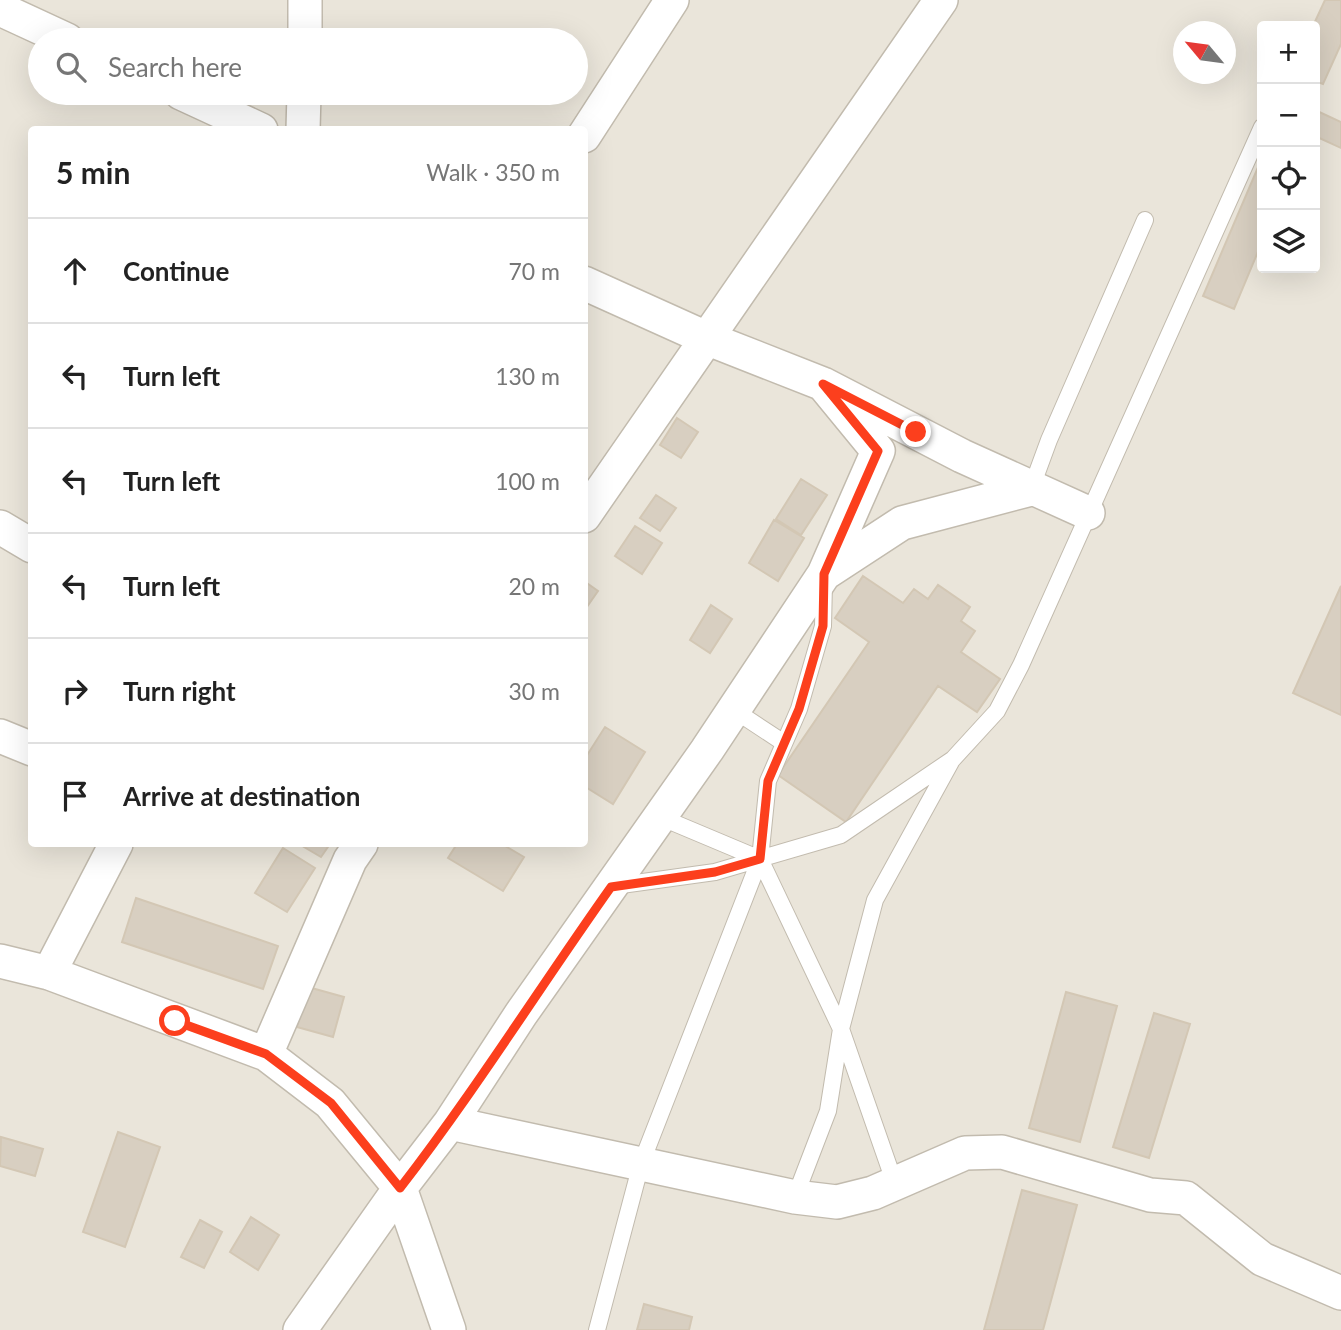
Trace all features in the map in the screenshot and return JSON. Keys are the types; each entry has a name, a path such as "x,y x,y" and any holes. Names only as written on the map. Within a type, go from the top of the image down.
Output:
{"street":[{"path":"305,0 305,28"},
{"path":"588,130 672,0"},
{"path":"588,510 941,0"},
{"path":"0,9 41,28"},
{"path":"207,105 252,126"},
{"path":"303,126 304,105"},
{"path":"588,285 706,338 823,384 1031,489 1088,513"},
{"path":"300,1330 400,1188 450,1124 521,1014 734,710 824,574 878,451 823,384"},
{"path":"824,574 902,523 1031,489"},
{"path":"0,527 28,544"},
{"path":"0,736 28,747"},
{"path":"49,973 114,847"},
{"path":"266,1054 350,860 359,847"},
{"path":"0,961 49,973 266,1054 331,1103 400,1188 449,1330"},
{"path":"450,1124 795,1197 837,1202 873,1193 965,1153 1002,1152 1150,1195 1186,1198 1262,1259 1341,1293"}],"lane":[{"path":"795,1197 828,1111 841,1029 876,900 953,759 997,710 1021,665 1257,138"},
{"path":"1031,489 1049,440 1145,220"},
{"path":"597,1330 640,1164 760,859 768,781 799,709 823,626 824,574"},
{"path":"734,710 784,743"},
{"path":"611,887 715,872 841,835 953,759"},
{"path":"660,817 760,859 841,1029 895,1184"}],"shaded area":[{"path":"0,0 1341,0 1341,1330 0,1330"}],"building":[{"path":"1325,0 1341,0 1341,44 1323,84 1320,83 1320,21 1315,21"},
{"path":"1320,112 1341,122 1341,148 1320,138"},
{"path":"1257,170 1257,254 1234,309 1203,296"},
{"path":"677,418 698,432 681,458 660,445"},
{"path":"801,479 827,495 801,535 776,519"},
{"path":"656,495 676,508 660,531 640,518"},
{"path":"774,520 804,538 778,581 749,563"},
{"path":"635,526 662,543 642,574 615,556"},
{"path":"863,576 903,603 914,589 928,599 938,585 970,607 961,621 975,631 961,652 1000,679 977,712 938,686 846,822 778,775 869,642 835,618"},
{"path":"588,584 598,591 588,605"},
{"path":"1341,586 1341,715 1293,693"},
{"path":"711,605 732,619 710,653 690,640"},
{"path":"605,727 645,752 613,804 588,788 588,754"},
{"path":"304,847 328,847 321,857"},
{"path":"455,847 507,847 524,857 503,891 448,858"},
{"path":"283,848 315,868 287,912 255,893"},
{"path":"136,898 278,946 263,989 122,942"},
{"path":"308,987 344,997 333,1037 297,1027"},
{"path":"1066,992 1117,1006 1080,1142 1029,1128"},
{"path":"1154,1013 1190,1024 1149,1158 1113,1147"},
{"path":"118,1132 160,1147 125,1247 83,1232"},
{"path":"1,1137 43,1149 35,1176 0,1166"},
{"path":"1022,1190 1077,1205 1043,1330 984,1330"},
{"path":"251,1217 279,1235 258,1270 230,1252"},
{"path":"200,1220 222,1232 204,1268 181,1257"},
{"path":"644,1304 692,1317 689,1330 637,1330"}],"route":[{"path":"175,1021 266,1054 331,1103 400,1188 450,1124 521,1014 611,887 715,872 760,859 768,781 799,709 823,626 824,574 878,451 823,384 916,432"}]}
